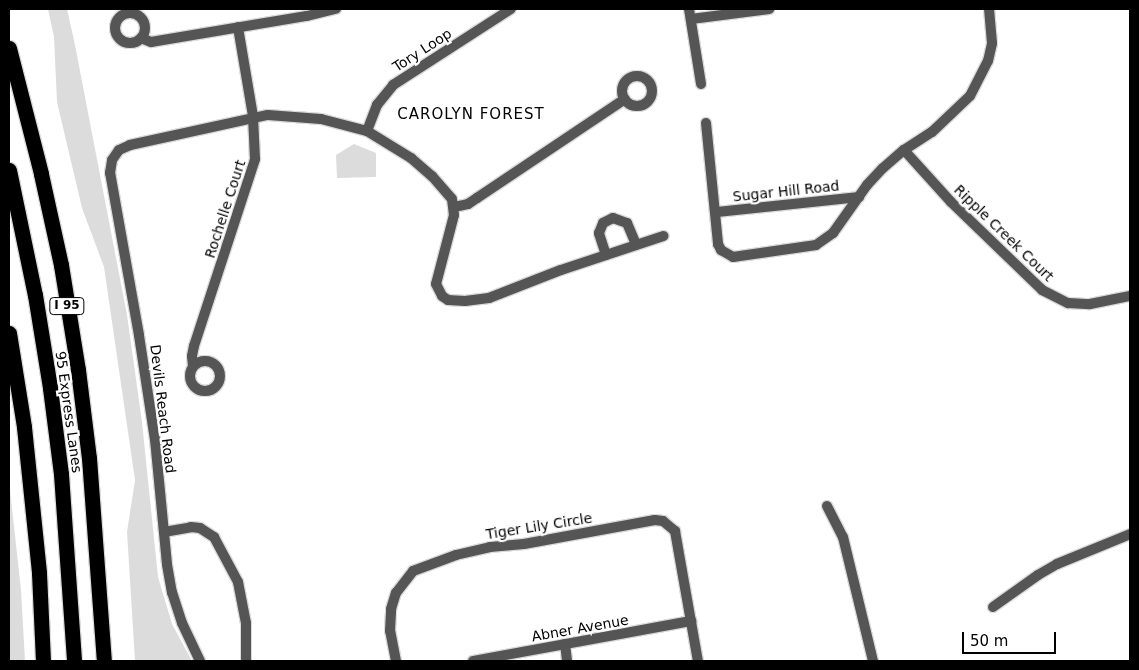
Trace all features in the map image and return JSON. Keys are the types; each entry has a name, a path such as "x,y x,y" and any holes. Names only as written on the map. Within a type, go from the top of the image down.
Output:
{"highway":[{"name":"I 95","path":"9,48 41,174 61,265 78,370 89,458 104,661"},
{"name":"95 Express Lanes","path":"9,170 36,295 50,388 62,483 74,661"},
{"path":"9,333 24,428 39,573 43,661"}],"street":[{"path":"141,38 151,42 307,16 336,9"},
{"name":"Tory Loop","path":"367,131 377,105 393,85 511,9"},
{"path":"701,84 690,14 769,9"},
{"name":"Sugar Hill Road","path":"706,123 717,212 718,244 726,255 733,257 816,244 834,234 859,197 882,168 952,115 970,96 980,79 992,43 989,9"},
{"name":"Rochelle Court","path":"194,366 192,356 194,346 252,173 256,143 254,116 238,27"},
{"path":"454,207 468,204 625,99"},
{"path":"254,116 290,115 321,119 367,131 411,158 432,176 452,199 454,207 436,284 438,291 448,300 464,301 489,298 636,244 663,236"},
{"name":"Devils Reach Road","path":"200,661 182,623 172,593 154,440 139,335 111,181 110,165 119,150 130,145 254,116"},
{"name":"Ripple Creek Court","path":"904,150 951,202 1042,290 1068,303 1090,304 1130,296"},
{"name":"Sugar Hill Road","path":"717,212 859,197"},
{"path":"606,255 599,233 603,223 613,218 627,223 636,244"},
{"path":"827,506 843,537 873,661"},
{"name":"Tiger Lily Circle","path":"396,661 390,631 390,609 396,593 413,571 456,555 490,547 524,544 655,520 663,521 675,532 698,661"},
{"path":"164,532 191,527 200,528 214,537 238,582 246,623 246,661"},
{"path":"993,607 1057,564 1130,534"},
{"name":"Abner Avenue","path":"473,661 489,660 691,621"},
{"path":"565,644 567,661"}],"shaded area":[{"path":"48,9 67,9 75,45 127,315 142,422 158,577 172,624 192,661 135,661 127,532 135,480 104,267 82,208 57,102 54,37"},
{"path":"354,144 376,153 376,177 337,178 336,155"},
{"path":"9,481 21,590 25,661 9,661"}],"district":[{"name":"CAROLYN FOREST","path":"471,115"}]}
